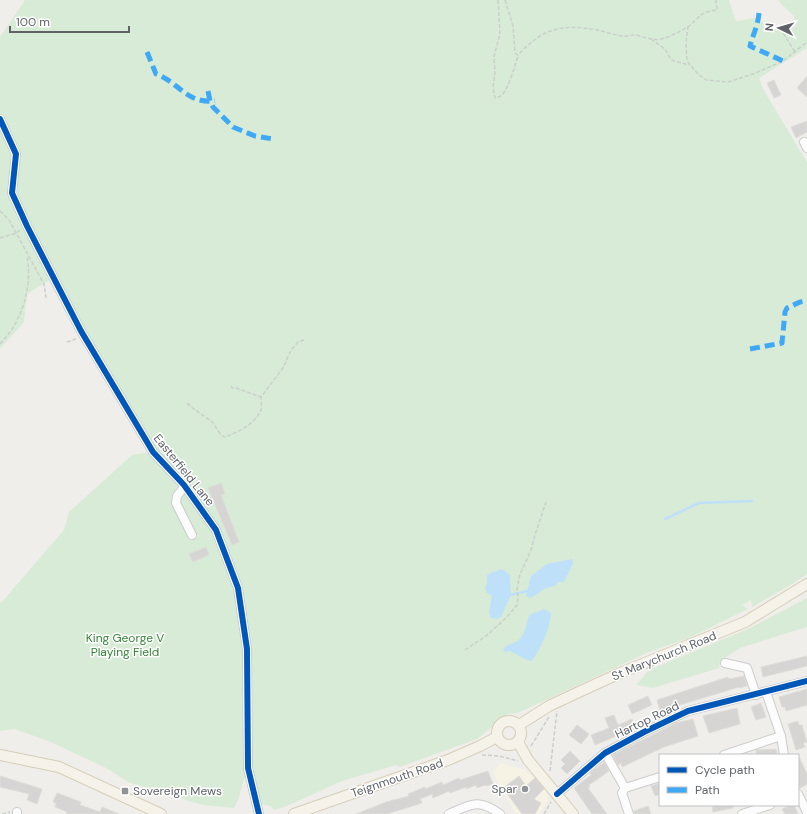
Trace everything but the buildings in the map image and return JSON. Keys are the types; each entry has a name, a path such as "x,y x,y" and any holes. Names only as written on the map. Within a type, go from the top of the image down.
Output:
{"main road":[{"name":"St Marychurch Road","path":"519,726 558,702 618,674 745,622 807,584"},
{"path":"512,721 519,726 522,732 518,742 512,746 504,745 497,736 498,728 504,722 512,721"},
{"name":"Teignmouth Road","path":"294,814 464,754 497,736"},
{"path":"518,742 527,758 574,814"},
{"path":"0,755 59,768 142,810 161,814"}],"street":[{"name":"Easterfield Lane","path":"0,119 16,154 12,193 27,226 84,336 153,452 186,486 216,530 238,588 247,650 248,768 259,814"},
{"path":"186,486 177,496 176,502 192,535"},
{"path":"725,662 747,668 756,695"},
{"name":"Hartop Road","path":"557,794 605,753 688,711 756,695 807,680"},
{"path":"766,692 782,736 784,754"},
{"path":"727,754 782,736"},
{"path":"605,753 626,788"},
{"path":"628,814 622,793 626,788 659,777"},
{"path":"799,797 807,812"},
{"path":"449,814 473,804 480,803 500,814"},
{"path":"742,814 767,806"}],"path":[{"path":"498,0 500,34 494,56 495,73 493,87 495,98 502,95 508,84 518,55 535,39 550,31 568,27 623,36 634,35 651,40 664,49 671,60 690,65"},
{"path":"505,0 513,26 515,52 518,55"},
{"path":"651,40 664,38 688,26 707,11 717,10 716,0"},
{"path":"688,26 686,53 687,61 698,74 706,80 728,82 738,80 784,61 807,42"},
{"path":"780,28 795,52"},
{"path":"0,211 9,220 44,284 46,298"},
{"path":"0,238 16,233"},
{"path":"0,344 11,331 22,306 27,284 29,263 27,255"},
{"path":"67,342 84,336"},
{"path":"187,403 212,423 222,436 225,437 244,429 261,410 261,397 282,368 291,350 298,342 304,340"},
{"path":"231,386 232,388 261,397"},
{"path":"466,650 486,636 507,617 517,605 517,589 520,574 531,550 546,502"},
{"path":"548,784 558,702"},
{"path":"464,754 499,756 518,761 527,758 550,714"},
{"path":"544,814 557,794"}],"shaded area":[{"path":"500,763 522,769 533,777 547,792 548,800 539,814 517,814 501,789 493,771"}],"green space":[{"name":"King George V Playing Field","path":"25,0 730,0 729,1 736,21 754,18 784,33 796,26 796,21 778,0 807,0 807,48 759,78 763,89 807,162 807,574 752,607 751,600 742,605 748,609 689,638 649,652 518,713 508,714 477,739 400,767 396,765 342,781 287,806 274,810 271,806 256,803 247,769 238,800 234,808 203,805 128,782 106,768 53,743 15,729 0,731 0,604 64,530 69,512 132,455 152,452 53,278 27,294 24,322 0,349 0,37"},
{"path":"807,598 807,627 740,648 720,661 719,668 653,688 636,685 649,670 748,629"}],"water":[{"path":"572,559 573,563 564,582 559,582 555,586 546,588 530,598 526,596 531,576 547,564"},
{"path":"502,569 510,575 511,595 501,617 496,619 491,618 489,612 492,596 487,593 485,588 487,583 487,575"},
{"path":"544,609 551,613 549,625 542,644 532,661 510,651 504,652 503,650 507,645 518,641 521,638 529,615"}],"waterway":[{"path":"665,519 699,503 752,501"},
{"path":"511,595 527,591"}],"marked path":[{"path":"759,13 757,26 750,46 783,61"},
{"path":"147,52 156,74 171,82 190,96 205,101 215,101"},
{"path":"208,91 213,107 233,127 255,136 273,139"},
{"path":"750,349 782,343 785,312 787,308 800,302 807,301"}],"cycle path":[{"path":"0,119 16,154 12,193 27,226 81,331 153,452 184,485 216,530 238,588 247,649 248,768 259,814"},
{"path":"557,794 605,753 688,711 807,681"}],"place":[{"name":"Spar","path":"525,789"},
{"name":"Sovereign Mews","path":"125,791"}]}
